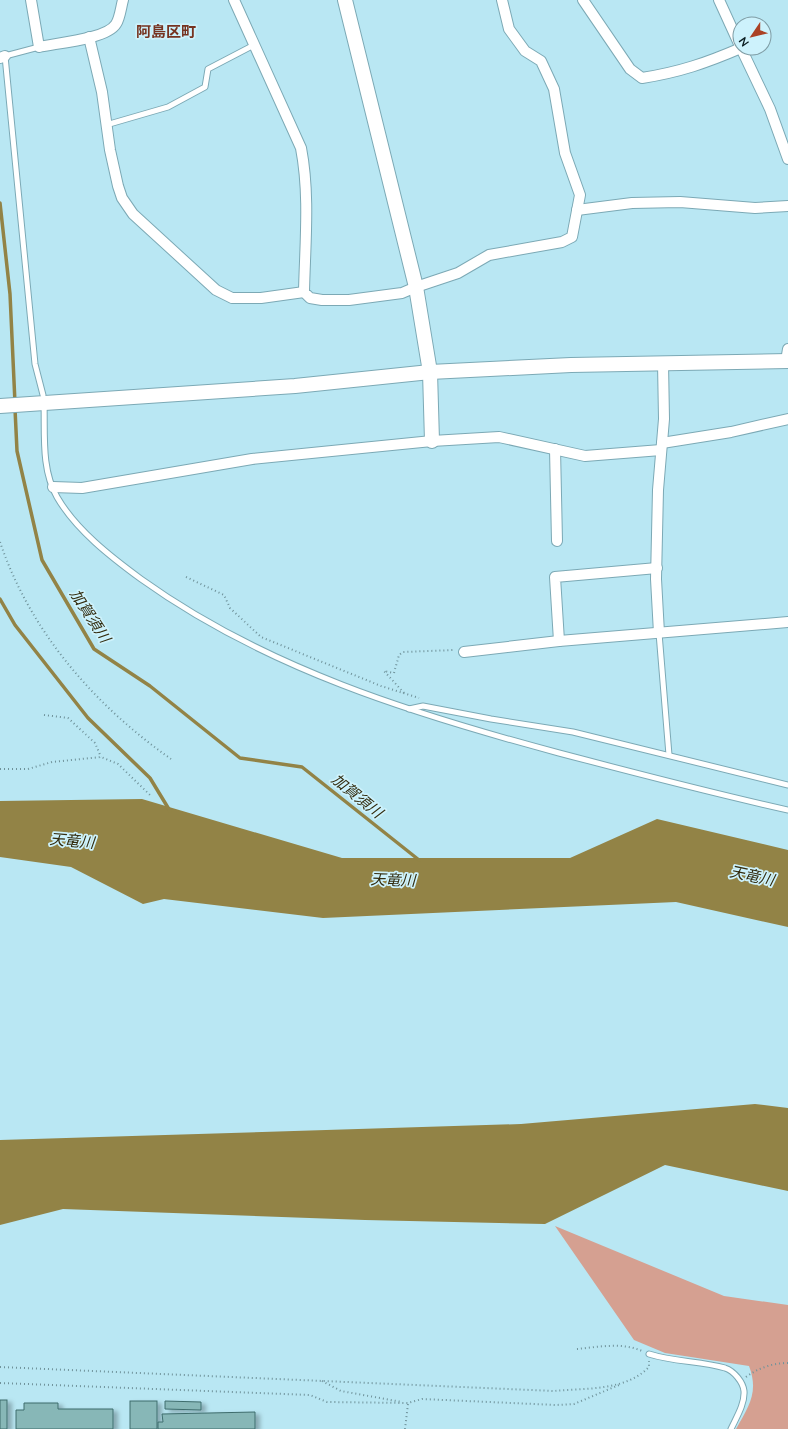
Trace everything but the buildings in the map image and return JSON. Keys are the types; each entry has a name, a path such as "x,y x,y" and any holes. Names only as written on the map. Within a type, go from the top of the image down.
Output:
{"street":[{"path":"31,0 39,47 89,37 109,31 117,24 123,0"},
{"path":"234,0 301,148 304,165 306,220 304,292 310,298 349,300 402,293 458,273 489,255 562,242 572,238 580,195 565,153 554,89 541,62 525,51 509,29 502,0"},
{"path":"345,0 416,287 430,372 432,441"},
{"path":"583,0 630,69 642,78 668,74 702,65 741,48 770,109 788,159"},
{"path":"719,0 732,28"},
{"path":"89,37 102,92 110,150 118,186 122,198 133,214 216,290 232,298 261,298 304,292"},
{"path":"577,210 632,203 680,202 755,208 788,206"},
{"path":"0,406 41,401 295,386 430,372 787,357"},
{"path":"659,633 657,568 658,490 664,419 663,363"},
{"path":"53,487 82,488 252,459 432,441 499,437 585,456 662,447 788,419"},
{"path":"555,449 557,541"},
{"path":"559,641 555,577 657,568"},
{"path":"464,652 559,641 788,622"}],"lane":[{"path":"106,125 168,107 205,87 208,69 254,44"},
{"path":"39,47 2,57 47,466 57,498 71,517 122,566 166,597 223,632 296,666 408,709 495,736 608,766 788,810"},
{"path":"659,633 669,755"},
{"path":"408,709 423,706 573,732 788,785"},
{"path":"649,1354 726,1369 740,1381 744,1392 741,1408 730,1429"}],"path":[{"path":"0,542 18,588 44,633 66,662 89,689 118,718 171,758"},
{"path":"186,577 224,595 230,608 262,637 381,686 419,698"},
{"path":"405,694 384,670 394,673 399,655 403,652 455,650 464,652"},
{"path":"44,715 68,718 95,743 102,757"},
{"path":"0,768 28,769 52,762 102,757 118,764 150,795"},
{"path":"0,1383 310,1395 327,1402 408,1403 422,1399 556,1405 574,1404 641,1375 649,1367 649,1354 634,1348 614,1346 577,1349"},
{"path":"740,1381 758,1370 769,1366 788,1363"},
{"path":"0,1367 554,1391 621,1384"},
{"path":"321,1380 341,1391 408,1403"},
{"path":"405,1429 408,1403"}],"shaded area":[{"path":"555,1226 724,1296 788,1305 788,1429 736,1429 745,1413 753,1391 752,1375 749,1366 665,1353 634,1340"}],"water":[{"name":"天竜川","path":"142,799 342,858 570,858 657,819 788,850 788,927 676,902 323,918 164,899 143,904 71,867 0,857 0,801"},
{"path":"755,1104 788,1108 788,1191 665,1165 545,1224 365,1220 63,1209 0,1225 0,1140 521,1124"}],"waterway":[{"name":"加賀須川","path":"0,203 10,294 15,403"},
{"name":"加賀須川","path":"15,409 17,451 42,560 94,649 150,686 240,758 302,767 419,860"},
{"path":"0,599 15,625 88,718 150,778 170,811"}],"district":[{"name":"阿島区町","path":"166,32"}]}
